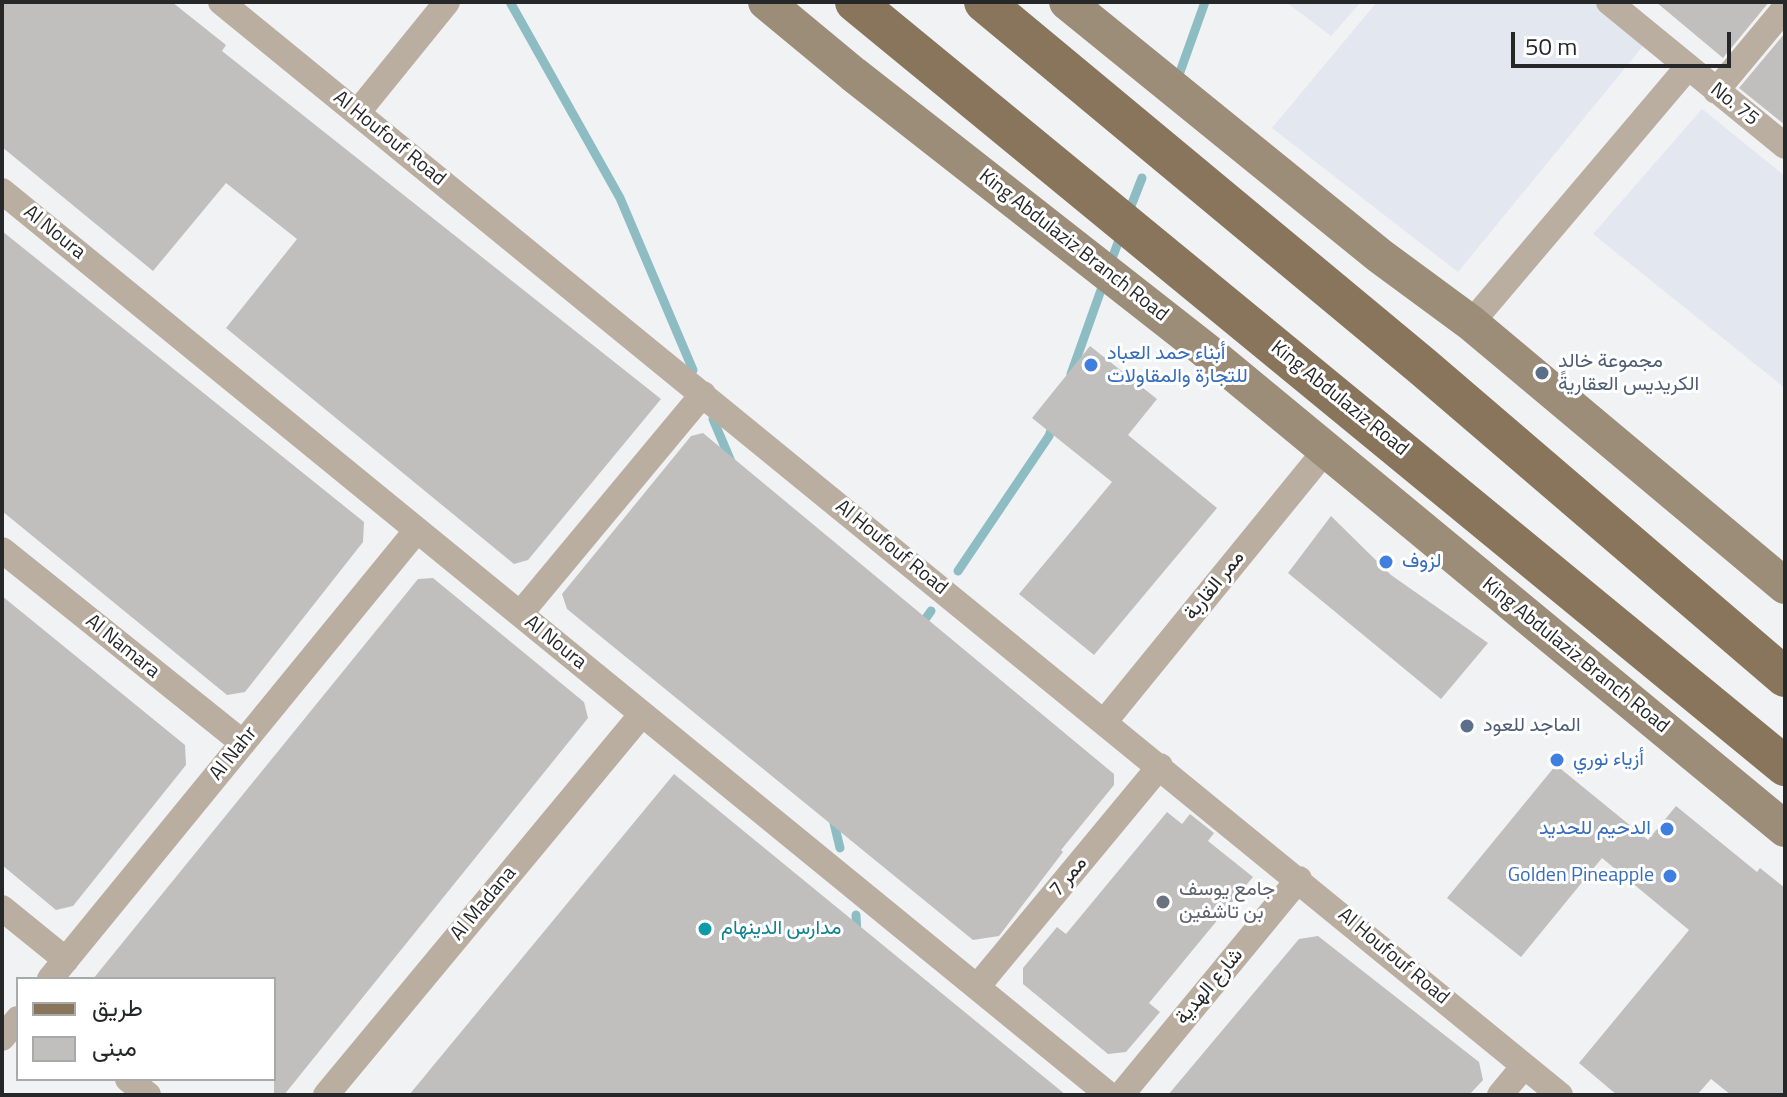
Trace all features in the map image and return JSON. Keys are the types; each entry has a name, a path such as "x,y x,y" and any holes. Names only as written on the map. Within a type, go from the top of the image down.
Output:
{"main road":[{"name":"King Abdulaziz Branch Road","path":"766,2 853,74 1204,349 1785,829"},
{"name":"King Abdulaziz Road","path":"855,2 1785,766"},
{"path":"984,2 1434,376 1785,677"},
{"path":"1067,2 1380,256 1471,323 1785,586"}],"street":[{"name":"Al Houfouf Road","path":"221,2 1560,1095"},
{"path":"357,113 447,2"},
{"name":"No. 75","path":"1609,2 1785,146"},
{"path":"1716,91 1785,8"},
{"path":"1471,323 1688,67"},
{"name":"Al Noura","path":"2,191 1109,1095"},
{"path":"520,614 703,394"},
{"name":"ممر القاربة","path":"1105,721 1325,451"},
{"name":"Al Nahr","path":"58,970 417,530"},
{"name":"Al Namara","path":"2,550 243,743"},
{"name":"Al Madana","path":"326,1095 642,714"},
{"name":"ممر 7","path":"977,987 1160,766"},
{"name":"شارع الهدية","path":"1121,1095 1299,879"},
{"path":"2,908 58,970"},
{"path":"2,1038 16,1021"},
{"path":"1500,1095 1524,1066"},
{"path":"130,1081 148,1095"}],"shaded area":[{"path":"1286,2 1361,2 1331,36"},
{"path":"1377,2 1594,2 1643,46 1458,272 1272,128"},
{"path":"1702,109 1785,176 1785,388 1593,234"}],"building":[{"path":"2,2 172,2 226,45 222,51 661,399 528,560 514,564 226,328 297,239 226,183 153,271 2,147"},
{"path":"1656,2 1769,2 1723,58"},
{"path":"1785,33 1785,125 1739,88"},
{"path":"2,231 364,522 363,542 245,692 227,695 2,511"},
{"path":"1090,346 1157,399 1128,435 1217,508 1094,655 1019,594 1112,482 1032,418"},
{"path":"703,433 1114,774 1114,785 1061,850 1063,852 999,936 973,940 567,609 562,594 691,436"},
{"path":"1331,516 1391,575 1488,643 1441,699 1288,573"},
{"path":"433,578 584,702 588,718 284,1095 274,1095 276,977 95,977 418,579"},
{"path":"2,596 185,745 186,765 73,906 56,910 2,865"},
{"path":"1556,765 1648,840 1676,806 1757,872 1760,868 1785,888 1785,1095 1731,1095 1711,1079 1697,1095 1617,1095 1579,1063 1689,930 1602,858 1521,957 1447,898"},
{"name":"مدارس الدينهام","path":"674,774 1066,1095 409,1095"},
{"name":"جامع يوسف بن تاشفين","path":"1167,812 1182,824 1190,814 1214,833 1208,841 1253,877 1149,1003 1160,1012 1126,1052 1108,1054 1023,984 1023,968 1057,927 1066,934"},
{"path":"1318,936 1479,1062 1483,1080 1469,1095 1168,1095 1299,939"}],"waterway":[{"path":"510,2 620,198 693,370"},
{"path":"1180,72 1205,2"},
{"path":"1131,206 1142,178"},
{"path":"1113,256 1119,240"},
{"path":"1071,374 1101,290"},
{"path":"713,419 732,464"},
{"path":"958,571 1049,436 1054,422"},
{"path":"919,628 931,611"},
{"path":"833,819 840,848"},
{"path":"856,915 857,935"}],"place":[{"name":"أبناء حمد العباد للتجارة والمقاولات","path":"1091,365"},
{"name":"مجموعة خالد الكريديس العقاريةً","path":"1542,373"},
{"name":"لزوف","path":"1386,562"},
{"name":"الماجد للعود","path":"1467,726"},
{"name":"أزياء نوري","path":"1557,760"},
{"name":"الدحيم للحديد","path":"1667,829"},
{"name":"Golden Pineapple","path":"1670,876"},
{"name":"جامع يوسف بن تاشفين","path":"1163,902"},
{"name":"مدارس الدينهام","path":"705,929"}]}
